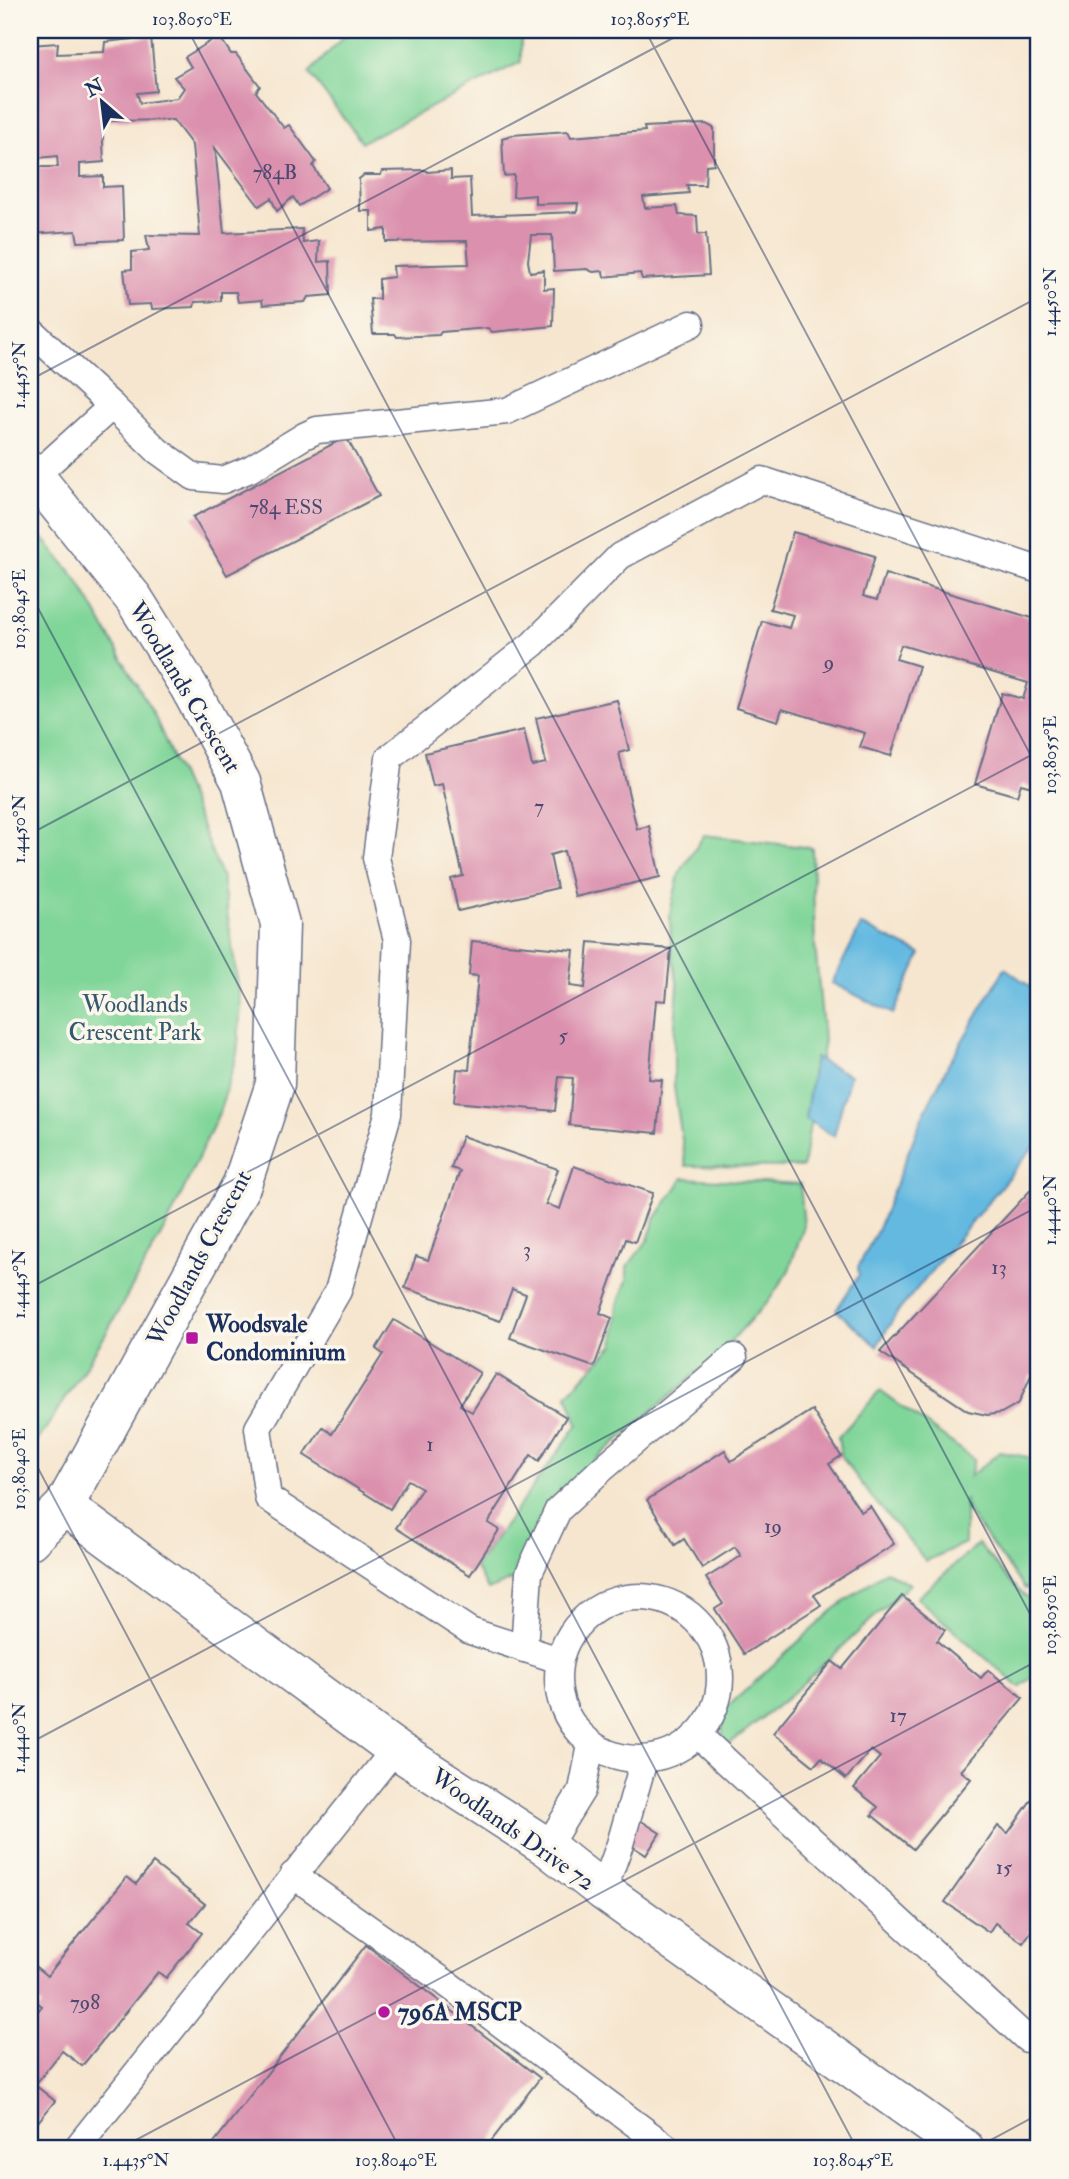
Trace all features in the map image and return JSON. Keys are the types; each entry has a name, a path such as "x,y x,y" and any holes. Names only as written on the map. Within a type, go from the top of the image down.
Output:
{"street":[{"name":"Woodlands Crescent","path":"30,1539 64,1506 242,1184 275,1084 280,924 241,782 189,687 134,600 33,472"},
{"name":"Woodlands Drive 72","path":"64,1506 395,1749 547,1847 603,1891 965,2149"}],"lane":[{"path":"30,330 158,452 194,477 223,480 250,469 317,430 508,411 691,324"},
{"path":"33,472 112,406"},
{"path":"559,1660 470,1631 268,1498 258,1428 338,1291 388,1114 397,940 376,858 389,758 533,644 620,555 762,480 1039,570"},
{"path":"524,1648 529,1573 558,1510 601,1468 734,1357"},
{"path":"638,1595 675,1604 706,1628 721,1664 718,1702 698,1735 673,1752 644,1759 617,1757 591,1745 570,1722 558,1693 559,1660 571,1631 600,1605 638,1595"},
{"path":"698,1735 1027,2039 1039,2042"},
{"path":"547,1847 582,1790 591,1745"},
{"path":"76,2149 395,1749"},
{"path":"603,1891 620,1844 644,1759"},
{"path":"293,1875 446,1983 669,2149"}],"green space":[{"path":"411,30 521,30 521,62 362,142 309,73 346,34"},
{"name":"Woodlands Crescent Park","path":"30,523 77,579 154,715 222,878 241,1006 237,1054 219,1113 170,1219 104,1337 30,1453"},
{"path":"704,835 812,848 815,945 824,1040 803,1167 686,1166 674,1087 678,986 671,949 670,913 679,874"},
{"path":"683,1178 800,1184 804,1226 789,1270 770,1299 718,1355 596,1459 529,1573 488,1590 475,1567 578,1424 567,1394 614,1345 618,1304 627,1280 627,1267 648,1240 655,1219"},
{"path":"880,1391 974,1459 970,1476 1000,1452 1039,1459 1039,1583 1025,1589 967,1511 965,1499 965,1543 926,1561 873,1499 841,1456 838,1437"},
{"path":"978,1544 1017,1589 1039,1606 1039,1671 1020,1688 917,1598"},
{"path":"886,1571 910,1584 787,1698 723,1749 722,1712 832,1611"}],"water":[{"path":"861,925 921,954 893,1014 832,983"},
{"path":"1005,968 1039,993 1039,1140 897,1313 877,1346 836,1310 859,1275 858,1267 877,1231 923,1115 948,1065"},
{"path":"815,1058 850,1075 834,1136 805,1119"}],"building":[{"path":"219,36 231,54 236,54 260,86 256,92 284,128 289,125 316,162 313,166 327,188 299,206 293,197 277,211 271,198 259,206 215,148 224,233 302,229 303,243 319,241 318,262 330,261 331,295 308,297 305,302 263,305 262,300 238,302 236,292 221,292 221,301 195,302 194,307 152,309 151,304 128,305 124,270 132,269 132,252 149,250 146,235 200,236 192,145 173,120 102,121 104,162 80,164 80,177 103,176 103,187 122,186 124,240 78,242 76,231 30,234 30,167 58,167 57,156 30,159 30,45 58,43 57,54 104,52 105,42 151,37 156,91 137,93 140,103 177,98 184,88 174,77 191,67 185,57"},
{"path":"706,124 714,128 714,164 706,165 705,185 687,185 689,193 643,197 645,208 677,206 679,215 697,216 698,234 706,234 709,275 642,279 640,273 604,277 603,271 593,272 587,269 554,271 552,235 531,235 528,261 530,272 544,270 544,289 554,288 553,326 492,332 488,328 441,332 439,335 397,337 395,334 373,334 370,299 379,299 379,279 394,277 393,266 469,264 467,241 386,242 386,229 371,231 371,211 360,211 359,179 364,175 381,175 382,171 451,170 451,179 470,178 472,216 577,212 578,203 535,204 535,195 513,197 514,175 504,176 502,138 568,131 571,137 645,131 644,127"},
{"path":"346,437 379,496 227,575 193,517"},
{"path":"793,532 875,556 863,596 877,600 885,574 1039,620 1039,789 1021,784 1017,796 975,784 1002,693 1023,699 1028,683 901,645 896,659 919,666 891,756 860,747 865,733 782,709 778,721 736,708 762,621 789,628 793,615 770,609"},
{"path":"617,700 629,750 619,753 637,829 649,826 660,877 575,897 564,851 550,855 557,888 458,911 451,879 463,876 442,784 433,786 425,753 524,730 532,766 546,763 536,718"},
{"path":"472,941 574,950 570,986 585,988 589,942 671,949 666,1001 656,1000 649,1079 662,1080 657,1133 569,1125 573,1078 559,1077 555,1111 454,1102 457,1069 469,1070 478,976 469,975"},
{"path":"462,1136 558,1169 546,1204 560,1209 574,1166 653,1193 635,1242 626,1239 600,1313 612,1318 594,1367 510,1338 526,1294 512,1289 500,1321 405,1288 416,1256 428,1260 460,1171 451,1168"},
{"path":"1039,1181 1039,1378 1031,1375 1019,1403 1001,1413 987,1415 968,1411 880,1352"},
{"path":"394,1320 480,1373 460,1405 472,1412 496,1374 566,1417 539,1461 531,1455 488,1523 499,1530 470,1575 396,1528 422,1488 408,1480 390,1509 304,1455 323,1427 332,1434 383,1354 376,1349"},
{"path":"812,1410 841,1456 829,1464 861,1512 870,1506 894,1544 814,1595 821,1605 744,1654 715,1609 723,1604 706,1578 741,1556 735,1547 702,1568 684,1539 675,1545 647,1500 725,1450 731,1461"},
{"path":"902,1596 945,1630 937,1641 981,1678 988,1670 1023,1698 961,1771 971,1779 913,1849 872,1815 878,1807 854,1788 880,1757 871,1750 846,1779 821,1758 814,1766 773,1733 832,1661 842,1669"},
{"path":"1039,1789 1039,1920 1023,1943 995,1923 989,1932 945,1902 998,1826 1008,1833"},
{"path":"640,1820 660,1833 646,1855 626,1842"},
{"path":"153,1863 205,1904 189,1923 202,1933 166,1978 158,1972 82,2066 62,2051 35,2085 55,2101 30,2132 30,2021 42,2006 30,1997 30,1962 47,1976 127,1877 136,1884"},
{"name":"796A MSCP","path":"366,1945 540,2078 485,2149 209,2149"}],"place":[{"name":"Woodsvale Condominium","path":"192,1338"},
{"name":"796A MSCP","path":"384,2012"}]}
